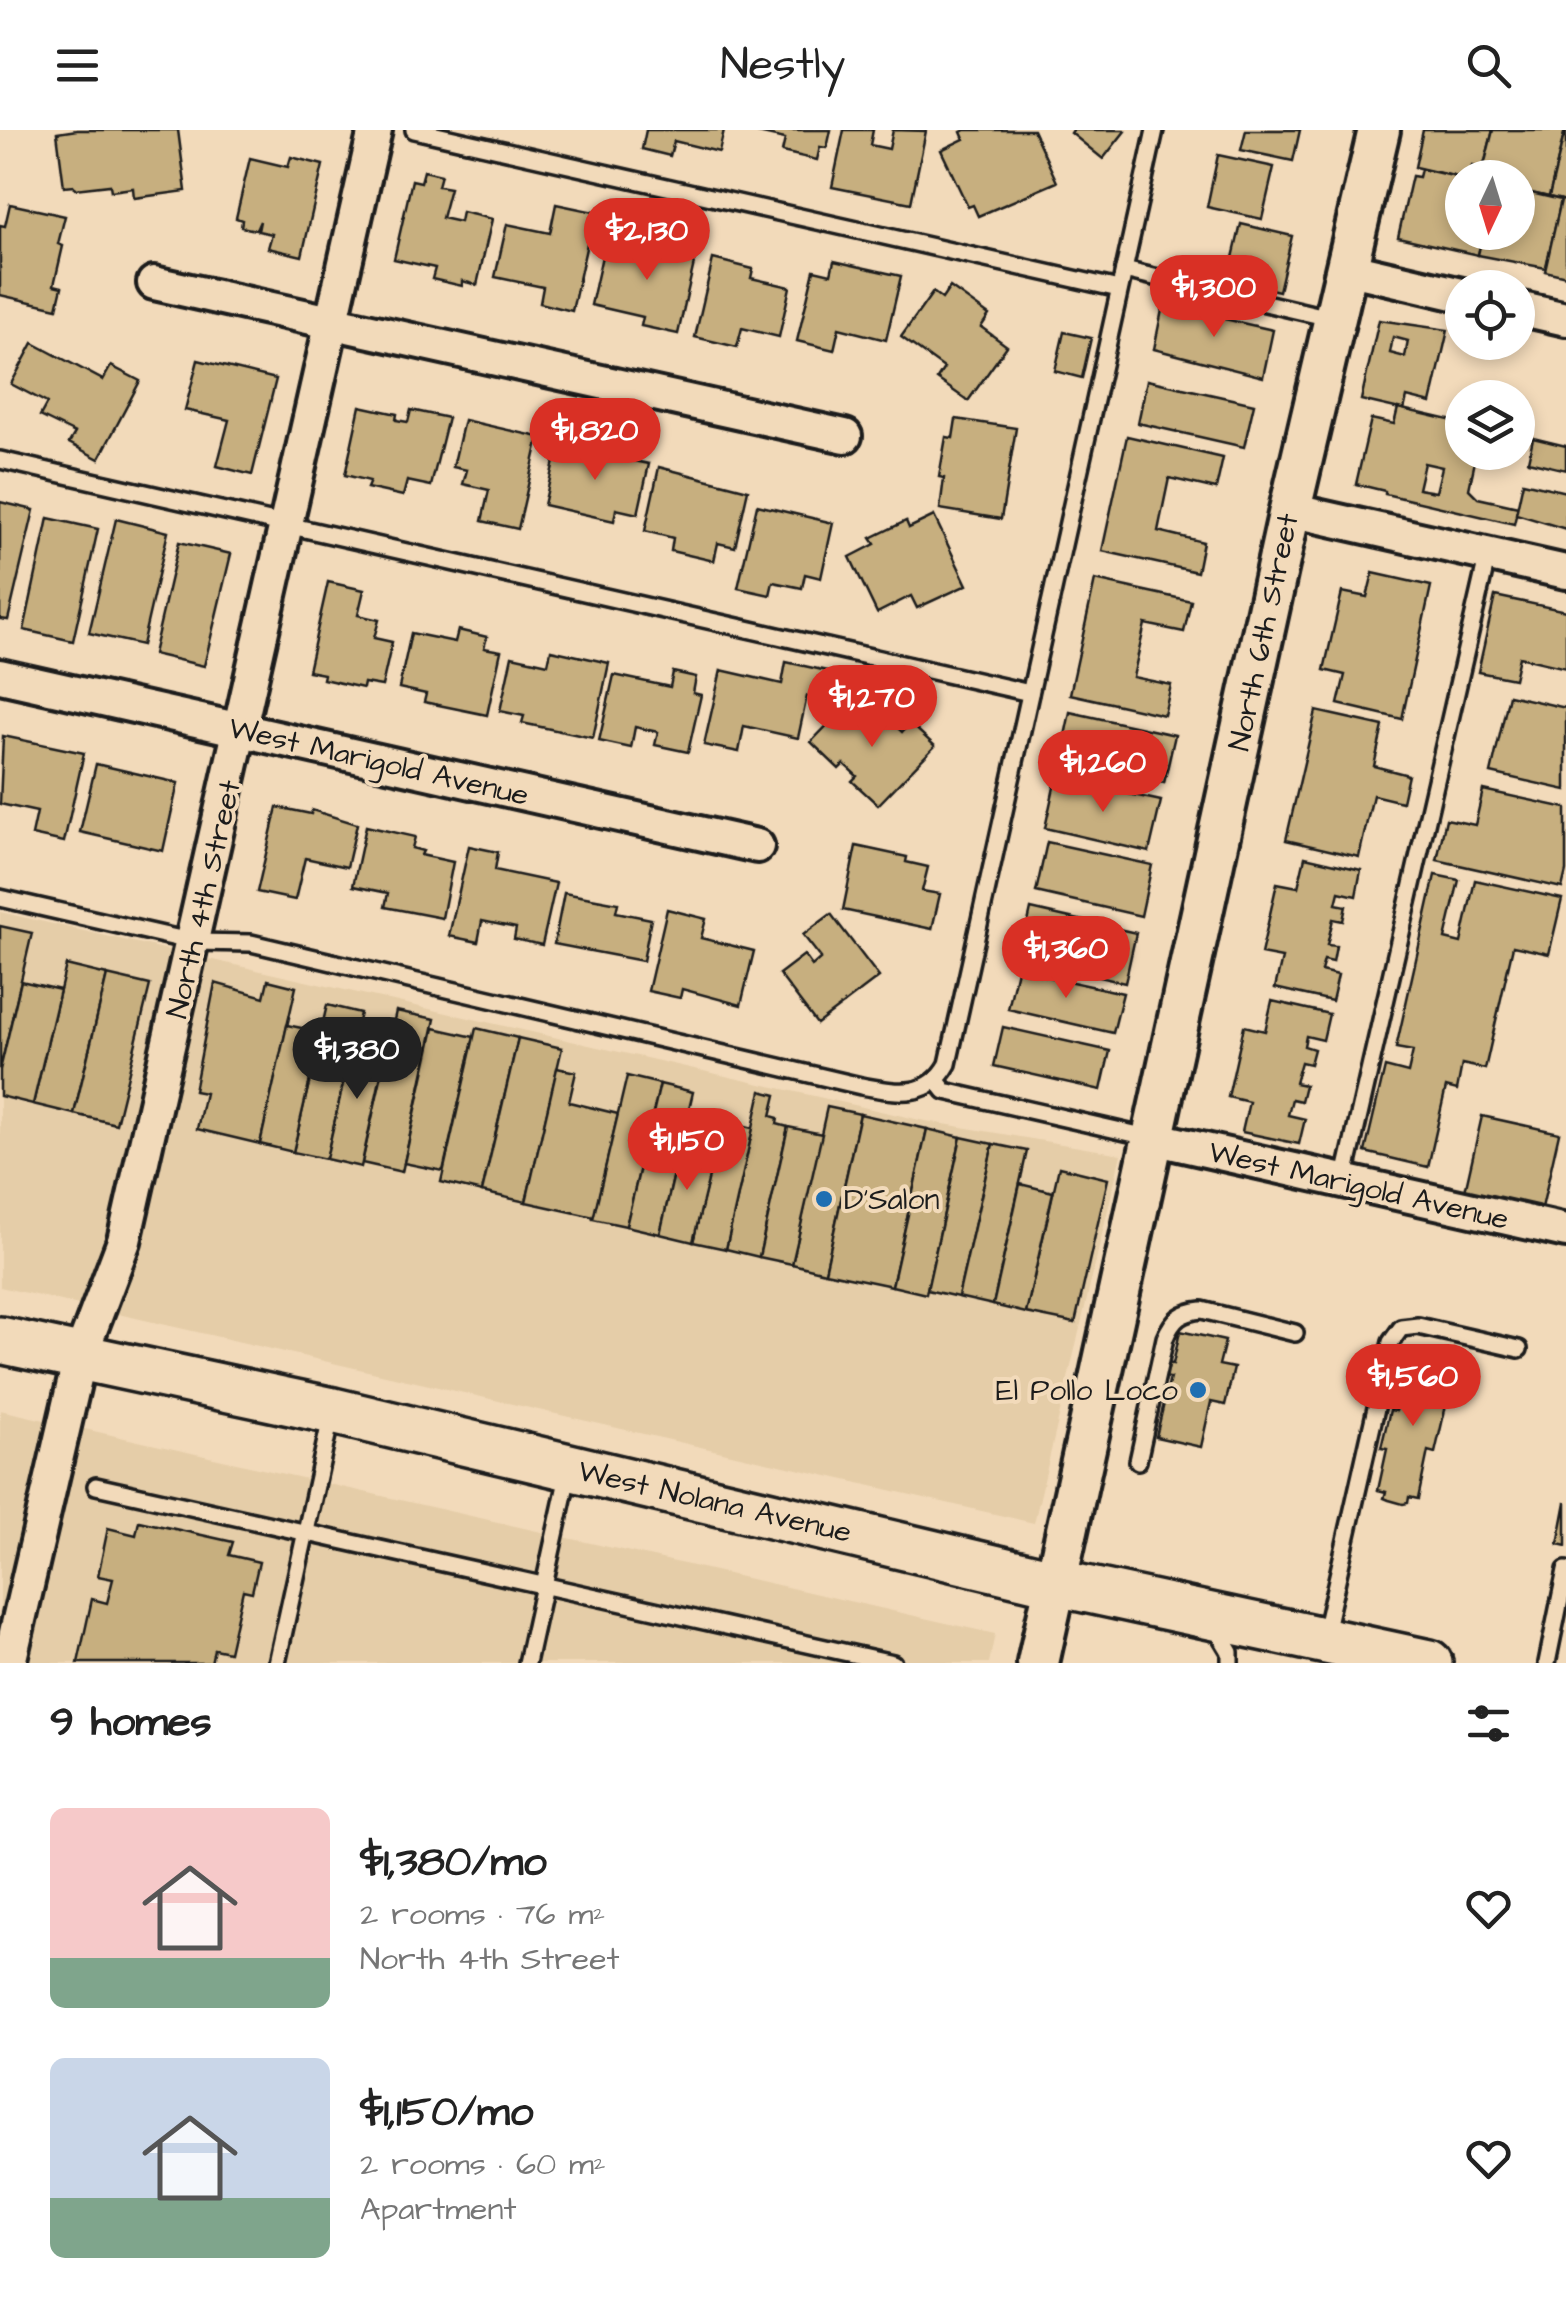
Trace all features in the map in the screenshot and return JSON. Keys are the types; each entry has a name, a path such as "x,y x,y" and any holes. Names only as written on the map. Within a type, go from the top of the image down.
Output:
{"main road":[{"name":"West Nolana Avenue","path":"0,1340 333,1410 1309,1642 1429,1663"}],"street":[{"name":"North 4th Street","path":"8,1643 80,1357 124,1241 375,130"},
{"name":"North 6th Street","path":"1038,1663 1290,510 1379,130"},
{"path":"1346,268 1445,291"},
{"path":"154,283 845,436"},
{"path":"1535,312 1566,319"},
{"path":"1290,510 1566,572"},
{"name":"West Marigold Avenue","path":"0,676 758,846"},
{"name":"West Marigold Avenue","path":"1152,1138 1566,1231"}],"lane":[{"path":"414,130 1119,290"},
{"path":"0,898 194,942 251,944 861,1086 904,1091 938,1082 948,1064 1156,130"},
{"path":"1124,270 1334,319"},
{"path":"0,460 1030,694"},
{"path":"1344,1181 1488,554"},
{"path":"938,1082 944,1091 1152,1138"},
{"path":"1138,1461 1171,1323 1186,1312 1202,1310 1294,1333"},
{"path":"1309,1642 1391,1342 1401,1328 1418,1326 1519,1348"},
{"path":"278,1663 333,1410"},
{"path":"527,1663 569,1467"},
{"path":"96,1486 893,1663"},
{"path":"1547,1663 1566,1570"},
{"path":"1208,1615 1230,1652 1230,1663"}],"shaded area":[{"path":"0,912 920,1120 1121,1154 1034,1523 0,1287"},
{"path":"0,1410 995,1634 989,1663 0,1663"}],"building":[{"path":"178,130 186,191 134,198 133,188 111,191 110,185 64,187 57,133"},
{"path":"646,130 724,130 719,152 674,141 670,156 642,149"},
{"path":"744,130 831,130 827,148 820,147 817,160 782,152 785,139"},
{"path":"844,130 873,130 870,145 889,149 893,130 926,131 911,203 832,187"},
{"path":"1033,130 1057,182 978,216 973,205 968,207 941,150 964,139 961,132"},
{"path":"1246,130 1300,130 1293,161 1241,150"},
{"path":"1423,130 1493,130 1485,160 1445,160 1445,174 1415,167"},
{"path":"1493,130 1565,130 1549,197 1535,194 1535,160 1486,160"},
{"path":"1566,130 1566,201 1549,197"},
{"path":"1125,131 1103,159 1071,133"},
{"path":"1218,155 1274,167 1262,219 1207,207"},
{"path":"291,157 323,165 302,256 268,248 272,234 258,231 260,221 256,230 241,227 242,220 236,218 250,158 288,167"},
{"path":"1421,169 1445,174 1445,248 1398,237 1412,176 1419,177"},
{"path":"424,171 441,175 438,186 450,188 442,218 460,222 462,212 492,219 477,285 432,279 435,268 394,259 412,180 421,182"},
{"path":"1535,194 1561,200 1546,268 1478,255 1479,250 1535,250"},
{"path":"1561,200 1566,201 1566,276 1545,271"},
{"path":"10,204 65,216 54,285 62,287 57,308 0,295 0,225 5,226"},
{"path":"556,204 594,212 572,311 540,303 543,287 495,277 507,224 550,233"},
{"path":"1241,224 1292,236 1279,291 1228,279"},
{"path":"639,237 697,250 678,334 641,326 643,317 591,305 604,247 635,255"},
{"path":"713,259 753,269 751,278 790,287 779,337 742,328 737,347 695,337"},
{"path":"834,261 901,276 886,340 839,328 834,350 797,341 814,270 831,274"},
{"path":"950,287 989,315 981,327 1007,346 968,401 937,379 944,368 901,337 933,292 942,299"},
{"path":"1163,305 1273,330 1263,377 1154,349"},
{"path":"1379,320 1445,330 1431,403 1407,397 1404,410 1361,400","holes":["1393,337 1408,341 1405,357 1390,353"]},
{"path":"1064,332 1091,338 1082,378 1055,371"},
{"path":"33,343 103,380 111,366 140,381 99,459 69,443 75,433 40,416 47,403 11,384"},
{"path":"198,360 276,379 252,475 217,466 229,420 185,410"},
{"path":"1147,380 1254,404 1244,447 1138,423"},
{"path":"360,406 397,414 396,420 408,422 411,410 448,418 431,486 407,481 403,496 367,488 370,481 345,475"},
{"path":"1398,408 1445,419 1445,470 1473,470 1469,489 1478,498 1518,507 1514,524 1356,484 1371,419 1394,424","holes":["1424,463 1442,467 1436,492 1418,489"]},
{"path":"956,419 1016,428 1001,519 940,509 944,478 939,477 946,437 953,438"},
{"path":"464,420 539,437 518,529 482,521 489,490 463,484 467,470 453,467"},
{"path":"1127,436 1223,458 1216,489 1169,478 1158,531 1203,542 1197,572 1102,551"},
{"path":"1535,438 1566,446 1566,470 1535,463"},
{"path":"558,444 649,464 638,514 616,509 614,521 544,505"},
{"path":"659,467 748,490 735,547 718,543 714,561 671,551 673,538 645,531"},
{"path":"1523,482 1566,492 1566,529 1516,514"},
{"path":"0,502 34,510 8,620 0,619"},
{"path":"757,505 833,523 821,578 805,574 802,588 773,582 770,595 738,588"},
{"path":"934,516 967,585 917,608 911,596 877,613 850,557 875,544 871,538 906,521 909,528"},
{"path":"48,518 98,529 73,641 24,630"},
{"path":"116,519 168,532 142,645 89,633"},
{"path":"179,542 231,554 204,666 153,654"},
{"path":"1373,573 1431,586 1402,719 1338,704 1345,675 1324,670 1342,592 1367,597"},
{"path":"1095,580 1191,601 1184,632 1145,624 1133,677 1171,685 1164,715 1070,694"},
{"path":"328,582 364,590 358,615 379,620 374,638 392,642 382,686 364,683 363,688 323,679 324,674 308,671"},
{"path":"1495,596 1566,611 1566,668 1519,657 1514,679 1478,672"},
{"path":"458,630 487,637 484,648 501,651 487,715 424,702 426,694 399,688 411,633 455,642"},
{"path":"551,650 609,663 593,738 522,723 524,716 500,711 512,656 548,664"},
{"path":"786,662 827,671 821,699 807,696 798,738 744,726 739,752 704,745 721,670 782,684"},
{"path":"673,672 696,677 693,693 701,695 688,752 655,745 658,732 635,727 631,748 599,741 614,675 670,687"},
{"path":"1509,695 1566,708 1566,790 1491,773"},
{"path":"851,701 874,723 883,714 902,732 910,723 935,746 878,805 852,781 857,776 844,764 839,769 811,742"},
{"path":"1316,711 1383,726 1374,766 1408,775 1402,802 1373,795 1359,857 1286,840"},
{"path":"1070,712 1175,735 1164,783 1060,760"},
{"path":"3,736 84,753 64,842 32,835 37,812 0,804"},
{"path":"96,764 178,783 163,851 80,832"},
{"path":"1056,778 1161,801 1149,852 1045,828"},
{"path":"1483,790 1566,808 1566,871 1562,888 1437,860 1446,819 1475,825"},
{"path":"277,807 311,814 312,810 357,824 347,867 305,858 295,900 257,892"},
{"path":"366,826 415,837 412,848 423,851 421,855 453,862 442,918 385,907 388,893 353,886"},
{"path":"1047,842 1152,865 1141,916 1036,892"},
{"path":"469,846 498,852 495,870 556,883 542,945 514,939 516,928 482,921 478,942 449,936"},
{"path":"856,846 907,857 906,862 928,867 922,891 940,894 932,929 843,910"},
{"path":"1305,857 1361,870 1356,896 1339,892 1336,904 1346,906 1343,921 1333,919 1327,945 1336,946 1333,962 1324,960 1321,971 1338,975 1332,1001 1275,988 1282,958 1261,954 1277,883 1298,887"},
{"path":"1435,875 1459,880 1445,939 1461,943 1475,880 1562,899 1549,954 1513,946 1485,1069 1462,1064 1457,1090 1446,1087 1428,1167 1365,1152 1385,1067 1408,1073 1413,1051 1396,1048"},
{"path":"564,893 618,903 616,912 651,919 643,961 554,944"},
{"path":"667,909 706,919 701,938 754,951 741,1005 682,989 680,998 648,991"},
{"path":"1031,909 1136,933 1125,983 1020,959"},
{"path":"831,914 879,977 817,1024 779,974 804,955 812,966 821,958 803,935"},
{"path":"0,926 32,933 0,1070"},
{"path":"66,965 107,975 74,1114 33,1104"},
{"path":"1017,970 1123,993 1113,1033 1008,1009"},
{"path":"107,975 150,985 116,1124 74,1114"},
{"path":"268,980 296,987 260,1144 197,1129 205,1093 194,1091 215,983 264,997"},
{"path":"21,981 60,990 33,1104 0,1096 0,1070"},
{"path":"1272,1001 1329,1014 1323,1040 1306,1036 1304,1046 1314,1049 1310,1064 1301,1062 1295,1083 1305,1085 1301,1101 1292,1099 1288,1115 1305,1119 1299,1144 1242,1132 1249,1102 1228,1097 1244,1026 1265,1031"},
{"path":"327,1005 360,1013 326,1159 293,1152"},
{"path":"396,1011 435,1019 402,1172 362,1163"},
{"path":"287,1025 321,1032 293,1152 260,1144"},
{"path":"1003,1027 1110,1051 1101,1090 994,1066"},
{"path":"434,1028 474,1037 443,1171 404,1163"},
{"path":"476,1028 518,1038 482,1192 441,1182"},
{"path":"354,1036 388,1043 361,1167 326,1159"},
{"path":"518,1038 562,1048 526,1202 482,1192"},
{"path":"557,1068 576,1072 569,1102 618,1114 594,1217 526,1202"},
{"path":"627,1076 660,1084 626,1226 593,1219"},
{"path":"660,1084 693,1092 660,1234 626,1226"},
{"path":"761,1091 776,1095 771,1116 778,1118 777,1124 788,1127 759,1257 726,1249"},
{"name":"D'Salon","path":"827,1107 860,1114 825,1272 792,1264"},
{"path":"860,1114 927,1129 892,1286 825,1272"},
{"path":"1482,1116 1559,1133 1542,1208 1465,1191"},
{"path":"722,1120 753,1128 726,1249 693,1242"},
{"path":"788,1127 822,1134 792,1264 759,1257"},
{"path":"927,1129 961,1137 926,1294 892,1286"},
{"path":"961,1137 993,1144 958,1297 927,1290"},
{"path":"681,1144 715,1152 693,1242 660,1234"},
{"path":"993,1144 1027,1151 993,1305 958,1297"},
{"path":"1059,1167 1108,1179 1075,1323 1026,1313"},
{"path":"1020,1184 1053,1192 1026,1313 993,1305"},
{"name":"El Pollo Loco","path":"1180,1331 1225,1341 1219,1365 1234,1368 1225,1405 1211,1402 1201,1447 1156,1437 1170,1378 1163,1377 1167,1363 1173,1364"},
{"path":"1409,1355 1448,1364 1440,1400 1447,1401 1435,1453 1428,1451 1418,1499 1409,1497 1408,1503 1403,1504 1384,1498 1386,1492 1378,1490 1387,1449 1381,1448 1390,1410 1396,1411"},
{"path":"1566,1502 1566,1546 1558,1544"},
{"path":"139,1521 233,1542 229,1555 259,1562 252,1592 243,1590 229,1652 214,1649 211,1663 78,1663 92,1599 107,1603 113,1579 98,1576 108,1528 136,1535"}],"place":[{"name":"D'Salon","path":"824,1199"},
{"name":"El Pollo Loco","path":"1198,1390"}]}
